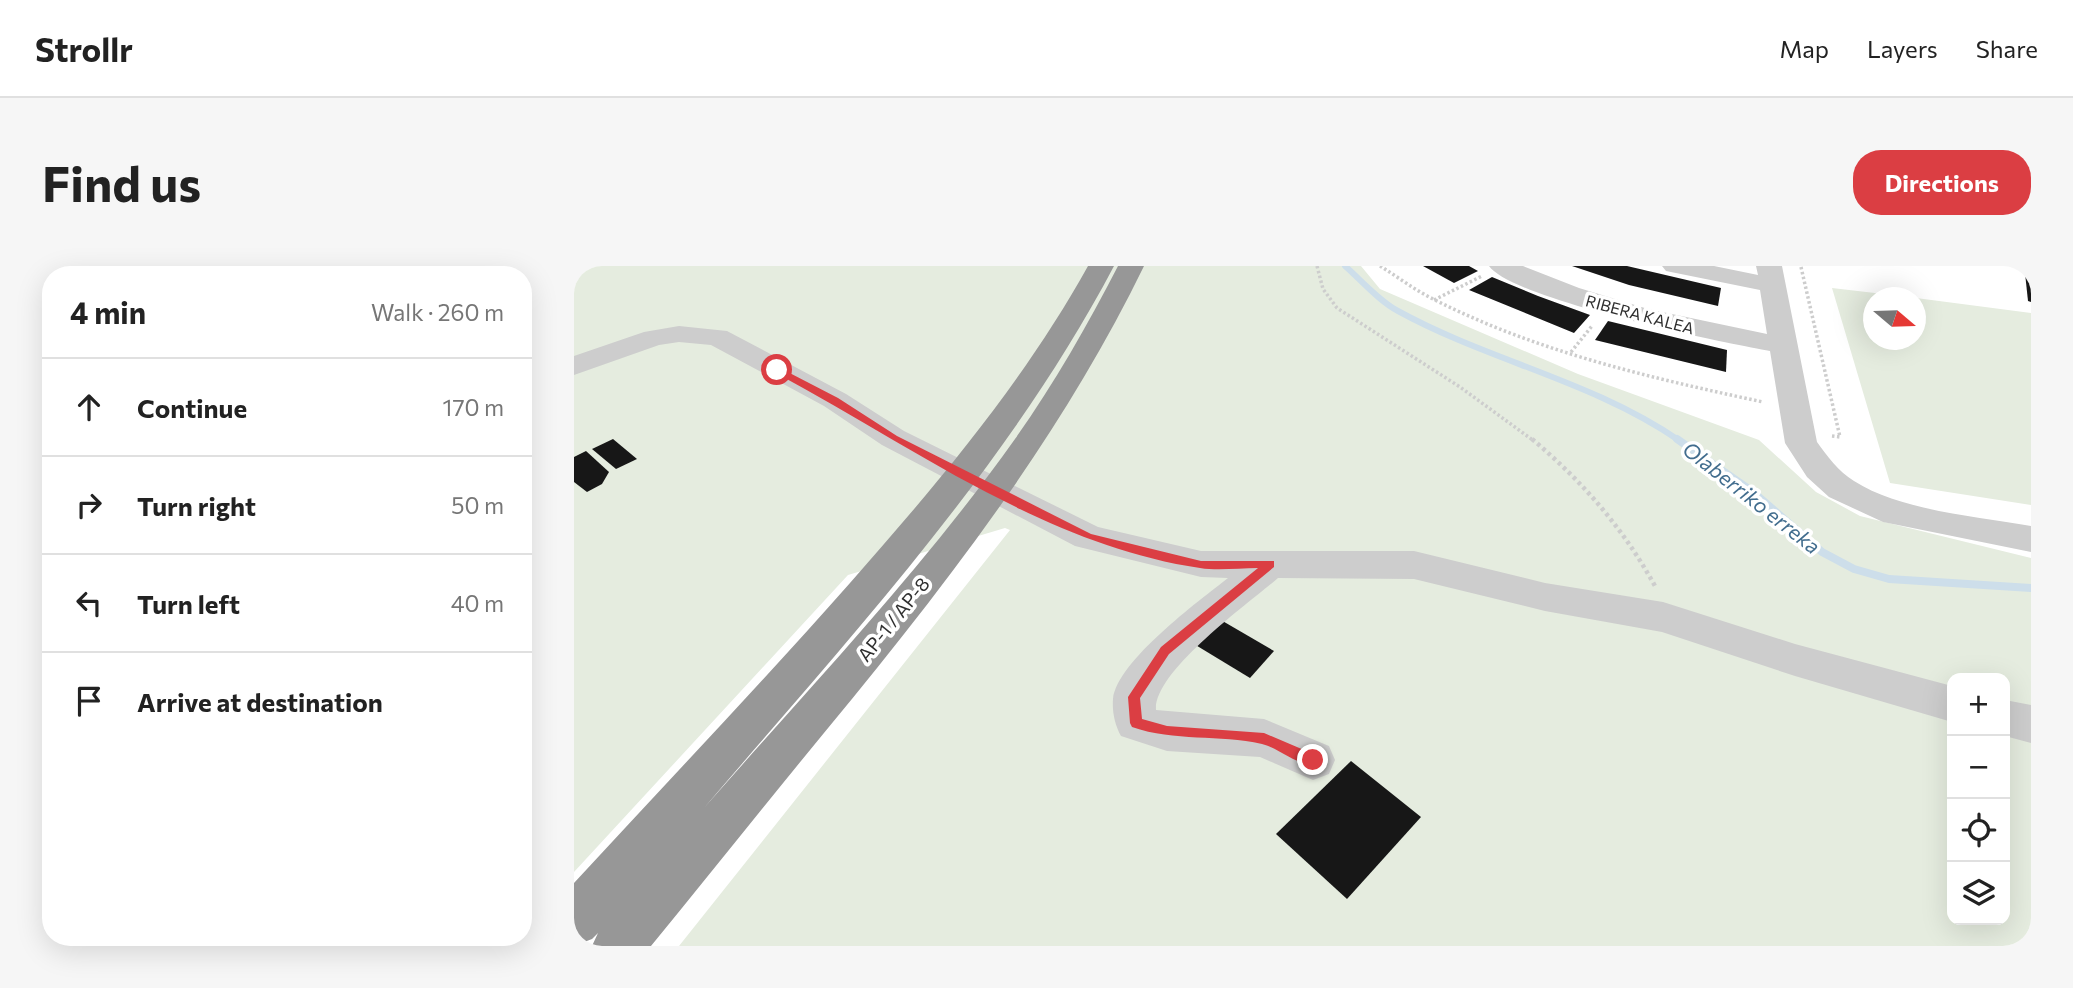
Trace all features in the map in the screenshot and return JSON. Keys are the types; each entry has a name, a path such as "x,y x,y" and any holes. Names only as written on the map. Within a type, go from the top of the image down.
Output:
{"highway":[{"name":"AP-1 / AP-8","path":"574,921 818,647 950,490 1036,374 1101,266"},
{"name":"AP-1 / AP-8","path":"618,946 862,658 990,496 1071,377 1131,266"}],"street":[{"path":"1675,266 1771,275 1783,345 1815,438 1819,469 1841,489 1883,510 2031,539"},
{"name":"RIBERA KALEA","path":"1496,269 1608,307 1705,331 1783,345"},
{"path":"574,366 654,338 679,334 717,337 835,400 893,438 1088,537 1201,565 1414,565 1545,597 1664,617 1795,660 1947,703"},
{"path":"1270,564 1165,651 1134,697 1136,723 1167,732 1264,738 1313,760"},
{"path":"2010,719 2031,724"}],"path":[{"path":"1317,266 1330,302 1506,418 1607,511 1644,563 1657,590 1664,617"},
{"path":"1380,266 1434,300 1515,334 1633,374 1770,404"},
{"path":"1801,266 1840,437 1815,438"},
{"path":"1434,300 1496,269"},
{"path":"1570,352 1608,307"}],"shaded area":[{"path":"574,266 1361,266 1380,289 1578,374 1759,440 1816,492 1860,516 2031,558 2031,946 679,946 1010,530 1005,528 848,575 574,872"},
{"path":"1832,288 1863,292 1863,350 1926,350 1926,299 2031,313 2031,505 1890,483"}],"building":[{"path":"1423,266 1469,266 1478,271 1454,283"},
{"path":"1572,266 1627,266 1721,288 1718,306 1629,285"},
{"path":"2025,273 2031,274 2031,302 2028,301"},
{"path":"1492,277 1590,315 1574,333 1469,290"},
{"path":"1608,321 1727,350 1726,372 1595,340"},
{"path":"613,439 637,459 616,469 592,449"},
{"path":"586,451 609,472 602,484 587,492 574,482 574,457"},
{"path":"1214,616 1274,651 1250,678 1189,641"},
{"path":"1351,761 1421,817 1347,899 1276,834"}],"waterway":[{"name":"Olaberriko erreka","path":"1345,266 1377,296 1398,311 1468,344 1612,402 1678,440"},
{"name":"Olaberriko erreka","path":"1678,440 1753,492 1822,552 1854,569 1889,579 2031,588"}],"route":[{"path":"777,370 835,400 893,438 1088,537 1201,565 1270,564 1165,651 1134,697 1136,723 1167,732 1264,738 1313,760"}]}
